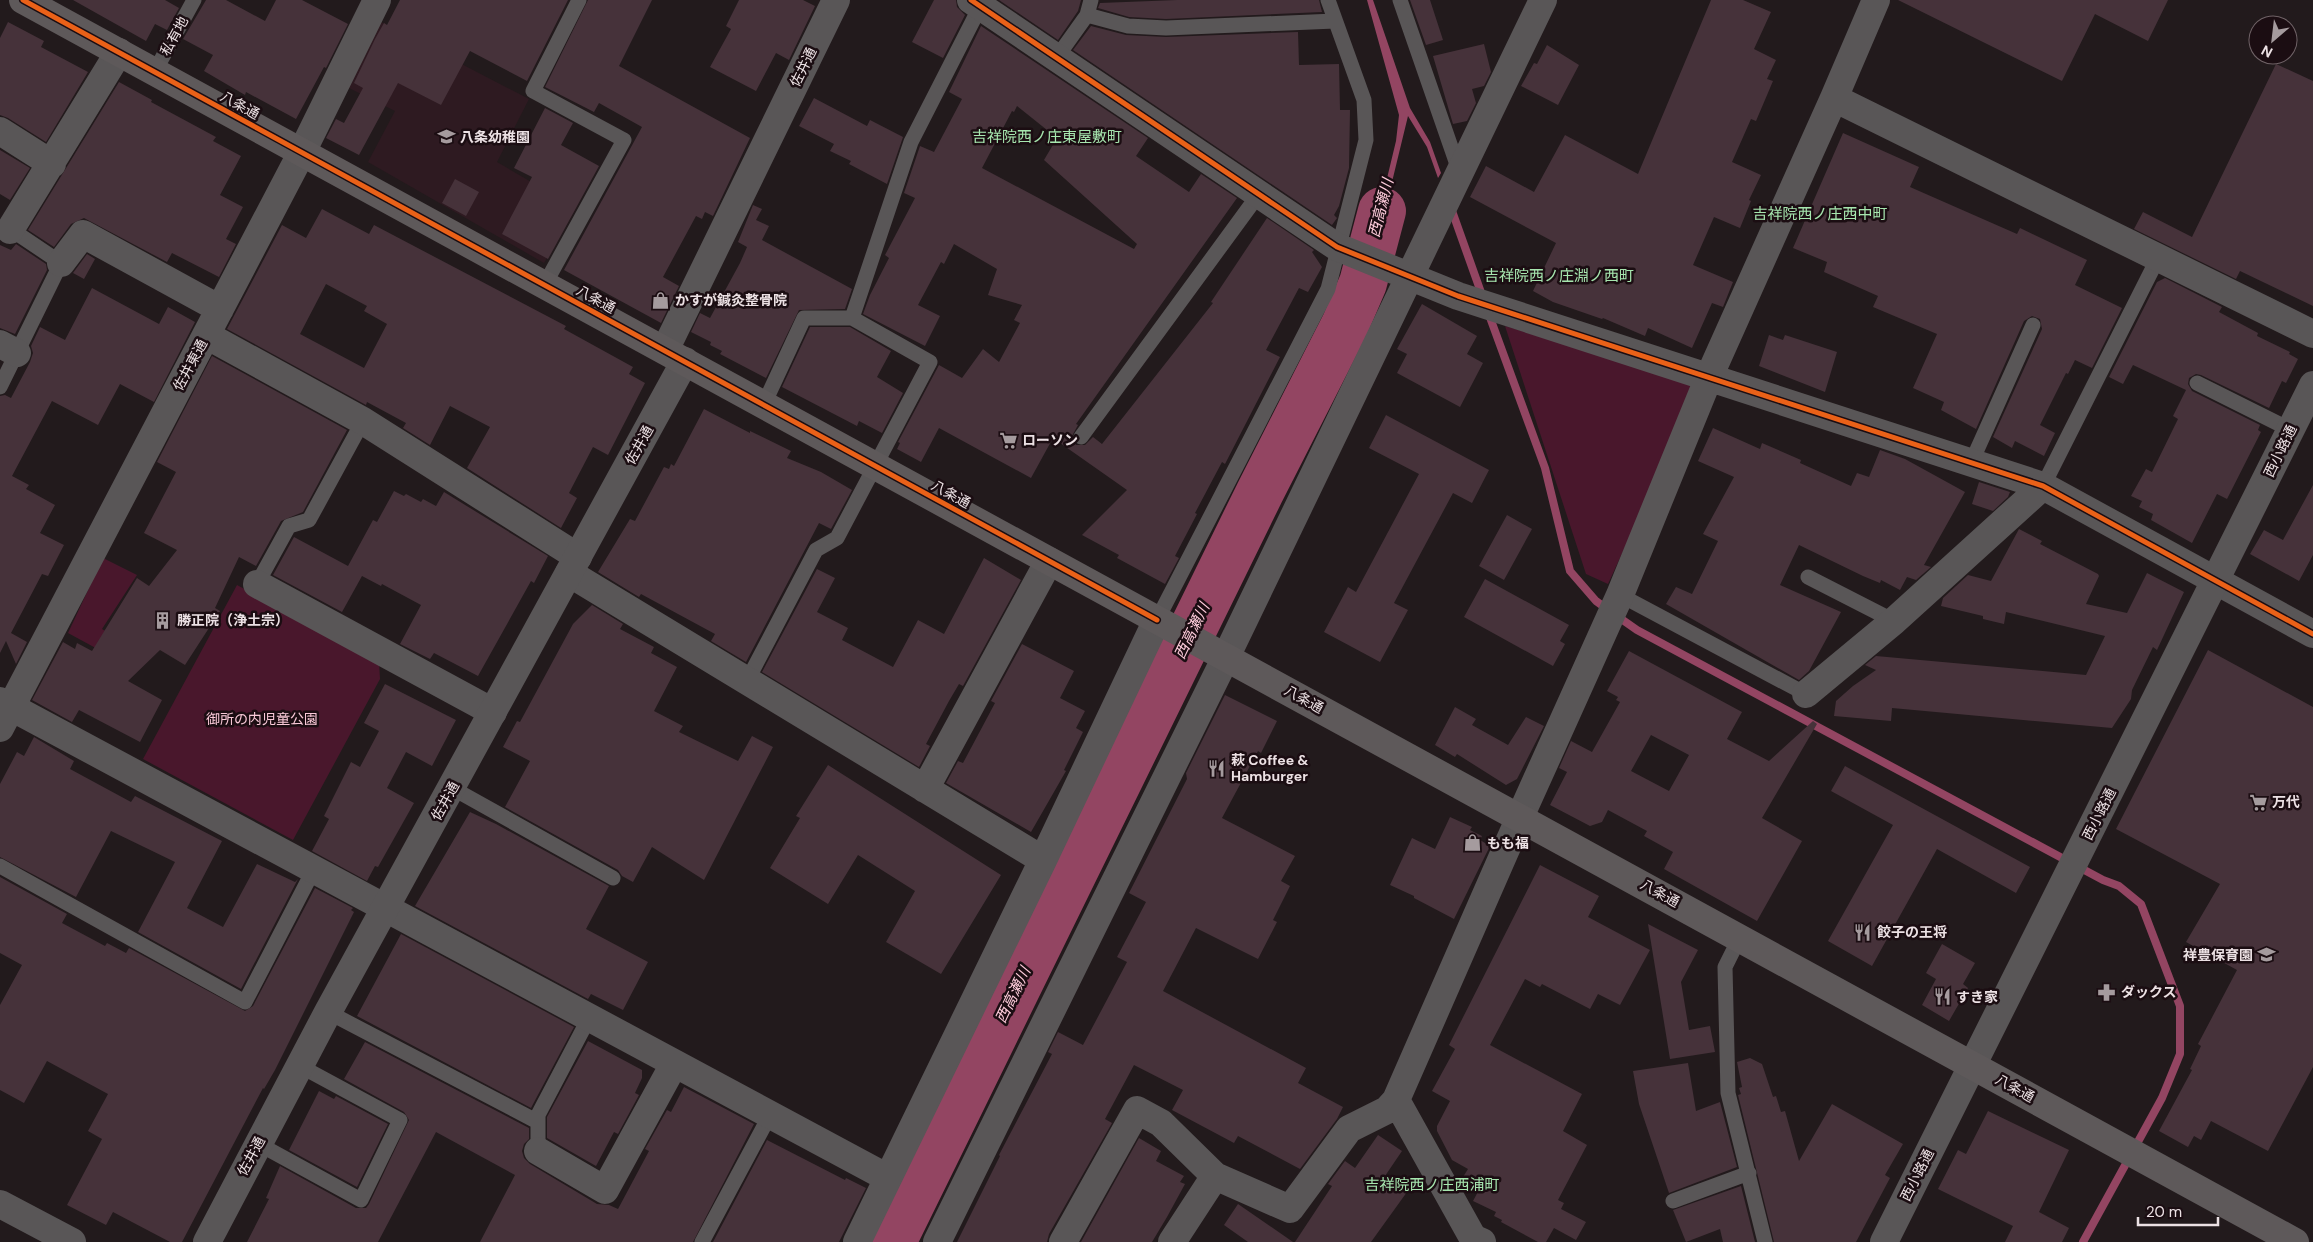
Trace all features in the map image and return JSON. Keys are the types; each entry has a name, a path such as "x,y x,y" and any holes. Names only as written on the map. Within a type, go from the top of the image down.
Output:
{"main road":[{"name":"八条通","path":"23,0 1157,620 1520,816 1973,1064 2117,1146 2295,1242"}],"street":[{"name":"佐井東通","path":"4,712 206,336 302,152 377,0"},
{"name":"佐井通","path":"207,1242 328,1012 574,565 675,356 836,0"},
{"path":"937,1242 1226,657 1403,275 1438,222 1543,0"},
{"path":"1063,1242 1137,1110 1162,1123 1214,1176 1290,1209 1350,1129 1386,1110 1396,1100 1520,816 1620,595 1709,377 1876,0"},
{"path":"976,2 1341,249 1458,296 1972,461 2043,486 2313,634"},
{"path":"5,225 52,164 119,52"},
{"path":"1834,98 2313,334"},
{"path":"0,131 52,164"},
{"path":"61,263 83,234 220,309"},
{"path":"206,336 363,421 747,681 1043,860"},
{"name":"西小路通","path":"1884,1242 2313,385"},
{"path":"1806,694 1894,621 2043,486"},
{"path":"925,789 1049,561"},
{"path":"256,584 493,712"},
{"path":"857,1242 1043,860 1157,620"},
{"path":"4,712 313,871 888,1178"},
{"path":"538,1151 605,1190 674,1064"},
{"path":"1396,1100 1473,1238 1482,1242"},
{"path":"1172,1242 1214,1176"},
{"path":"0,1204 72,1242"}],"lane":[{"name":"私有地","path":"155,71 194,0"},
{"path":"545,284 624,140 533,91 579,0"},
{"path":"1157,620 1328,289 1341,249 1366,140 1364,100 1328,0"},
{"path":"1400,0 1458,178"},
{"path":"852,318 911,142 976,2"},
{"path":"1057,57 1089,7 1128,26 1166,28 1335,22"},
{"path":"1080,437 1259,194"},
{"path":"0,388 8,349 61,263 5,225"},
{"path":"2043,486 2158,258"},
{"path":"747,681 816,550 837,538 930,362 852,318 804,318 764,404"},
{"path":"1972,461 2033,325"},
{"path":"2197,383 2291,430"},
{"path":"256,584 289,526 309,520 363,421"},
{"path":"1808,578 1894,621"},
{"path":"1620,595 1806,694"},
{"path":"452,788 613,878"},
{"path":"0,866 245,1002 313,871"},
{"path":"1740,937 1725,967 1728,1093 1765,1242"},
{"path":"328,1012 538,1122"},
{"path":"538,1151 538,1114 589,1018"},
{"path":"258,1144 361,1200 400,1120 300,1066"},
{"path":"702,1242 770,1115"},
{"path":"1673,1201 1749,1173"}],"shaded area":[{"name":"八条幼稚園","path":"377,20 529,99 497,162 576,208 544,263 368,162 395,111 343,85"}],"green space":[{"path":"1505,326 1688,381 1694,397 1608,584 1586,574"},
{"path":"103,558 137,575 102,629 112,635 103,652 68,633"},
{"name":"御所の内児童公園","path":"237,585 379,662 380,679 293,840 143,759"}],"water":[{"path":"1367,0 1373,0 1410,108 1430,142 1441,173 1438,178 1427,147 1408,116 1375,252 1370,249 1396,141 1399,115"}],"building":[{"path":"73,0 165,0 179,8 167,30 155,24 146,41"},
{"path":"206,0 226,0 265,21 276,0 302,0 348,24 326,68 324,67 296,119 246,92 245,95 204,71 213,55 183,39"},
{"path":"400,0 568,0 527,81 470,51 441,105 398,83 359,155 326,138 336,119 344,123 363,88 354,83 375,39 384,23 387,25"},
{"path":"588,0 652,0 619,66 750,138 713,216 705,212 702,219 696,216 663,277 679,286 661,323 564,270 642,127 599,103 594,112 545,87"},
{"path":"739,0 803,0 815,6 789,60 776,53 756,91 710,67 731,29 726,26"},
{"path":"934,0 956,0 957,7 965,15 943,58 912,42"},
{"path":"999,0 1081,0 1078,11 1058,40"},
{"path":"1177,0 1319,0 1322,12 1166,19 1129,17 1098,8 1100,3"},
{"path":"1410,0 1430,0 1443,40 1426,45"},
{"path":"1711,0 1743,0 1771,12 1754,49 1776,60 1767,79 1773,81 1756,121 1751,119 1732,162 1761,175 1749,200 1751,201 1740,228 1714,217 1693,265 1733,282 1723,307 1712,303 1692,348 1648,328 1645,336 1603,318 1553,302 1533,291 1556,243 1470,197 1486,166 1534,192 1565,135 1638,174"},
{"path":"1898,0 2168,0 2148,41 2095,14 2062,81"},
{"path":"8,22 44,41 41,47 88,72 46,142 0,115 0,38"},
{"path":"981,26 1148,138 1136,156 1189,192 1201,174 1237,198 1076,424 1078,425 1072,436 1076,445 1085,445 1093,437 1102,444 1213,303 1211,302 1267,218 1314,250 1312,252 1322,267 1308,292 1299,288 1266,350 1280,357 1225,464 1222,462 1195,513 1197,514 1175,556 1179,558 1165,584 1117,558 1119,555 1082,535 1127,490 1053,438 1031,478 939,428 921,462 897,449 900,443 898,442 939,365 962,378 983,349 999,362 1020,323 1014,320 1022,305 988,295 997,269 954,244 944,264 941,262 918,305 940,316 925,346 863,314 870,295 889,258 885,255 915,198 904,193 920,146 934,152 962,99 949,92","holes":["1017,106 1057,138 1044,160 1137,244 1134,249 982,168 1012,111 1014,112"]},
{"path":"1091,26 1126,35 1166,37 1298,32 1299,65 1339,64 1340,110 1350,110 1349,168 1339,206 1334,215 1337,218 1332,225 1073,50"},
{"path":"1484,44 1491,72 1484,86 1472,89 1476,103 1467,121 1453,124 1433,56"},
{"path":"1547,45 1579,65 1558,105 1521,86 1534,63 1537,64"},
{"path":"2276,65 2313,81 2313,306 2240,271 2236,279 2134,229 2143,212 2192,237"},
{"path":"119,82 152,100 151,102 216,137 213,141 241,156 220,195 243,207 226,239 236,244 219,277 172,253 167,262 84,218 71,224 54,247 28,230"},
{"path":"814,98 867,126 870,120 903,137 887,184 849,164 851,161 830,151 834,144 799,126"},
{"path":"545,108 573,123 561,145 599,166 548,259 502,234 532,177 514,168"},
{"path":"1843,133 1919,167 1910,187 2017,234 2020,228 2087,260 2075,285 2122,308 2092,368 2075,360 2068,374 2066,373 2040,425 2055,433 2044,456 2015,441 2012,448 1993,437 2042,329 2040,319 2032,316 2024,321 1976,429 1941,410 1944,402 1913,388 1937,334 1873,307 1878,296 1824,272 1827,262 1793,248"},
{"path":"0,150 30,168 10,200 0,194"},
{"path":"455,179 479,192 466,216 442,203"},
{"path":"753,205 762,209 756,220 769,226 762,240 852,289 845,309 799,310 766,378 720,354 722,351 710,345 711,342 691,332 700,313 710,318 740,263 747,247 738,242"},
{"path":"322,209 369,234 374,225 566,326 564,329 633,367 629,374 645,383 608,455 593,447 569,493 577,498 561,528 467,468 490,427 450,406 430,445 403,428 406,423 367,402 366,405 227,329 282,225 306,238","holes":["326,284 367,306 364,311 387,324 364,368 300,334"]},
{"path":"16,244 46,264 47,270 15,334 0,328 0,245 11,250"},
{"path":"87,254 95,259 84,279 73,273"},
{"path":"2165,278 2222,307 2219,312 2258,333 2257,336 2290,352 2289,354 2298,359 2286,383 2282,381 2269,408 2201,375 2196,374 2189,378 2188,384 2192,391 2260,425 2258,430 2261,432 2227,499 2217,494 2192,543 2151,520 2153,514 2139,507 2142,501 2131,496 2146,469 2152,472 2178,419 2173,416 2186,390 2133,365 2123,384 2109,377 2157,282"},
{"path":"92,288 159,324 168,307 195,322 154,402 120,384 98,425 52,401 12,476 29,485 26,489 55,505 40,533 64,545 48,576 42,574 11,633 27,642 16,664 6,641 0,653 0,396 5,395 11,398 30,362 33,353 31,346 40,327 65,340"},
{"path":"1422,304 1477,336 1467,354 1483,363 1460,407 1397,373 1407,354 1397,349"},
{"path":"810,327 850,327 891,351 877,377 903,393 882,433 859,421 857,426 782,387"},
{"path":"1769,335 1783,340 1785,335 1837,352 1825,392 1759,366"},
{"path":"212,356 347,430 303,512 281,521 256,566 239,557 215,608 220,611 185,665 160,650 128,681 162,700 140,742 79,710 72,722 32,700 63,642 75,649 77,643 92,651 137,578 149,586 177,550 144,533 176,472 157,462"},
{"path":"704,409 750,433 750,431 791,451 787,458 821,472 852,490 831,529 819,523 746,662 711,641 715,634 641,594 639,597 598,572 630,519 635,521 664,467 669,469 671,464 674,466"},
{"path":"1386,415 1489,470 1472,503 1453,493 1394,603 1408,610 1380,662 1324,632 1348,587 1356,592 1419,474 1369,448"},
{"path":"1713,428 1760,449 1762,443 1801,460 1800,463 1851,486 1857,473 1869,477 1880,450 1905,459 1965,492 1924,565 1931,567 1916,580 1907,577 1900,590 1881,580 1880,583 1863,576 1799,545 1780,585 1841,612 1809,671 1799,680 1666,604 1676,587 1692,594 1718,541 1703,534 1734,477 1698,461"},
{"path":"1979,482 2010,492 2008,497 1993,511 1972,504"},
{"path":"2313,485 2313,555 2299,581 2250,554 2264,530 2283,540"},
{"path":"394,491 404,496 406,494 421,502 423,499 436,506 444,492 548,556 534,583 531,581 478,676 434,653 430,659 400,644 421,605 382,584 381,586 362,576 342,612 273,575 294,537 348,566 373,520 377,522"},
{"path":"1507,515 1532,529 1504,580 1479,566"},
{"path":"2019,529 2042,541 2040,544 2098,574 2099,576 2086,604 2127,613 2147,573 2184,592 2157,650 2153,647 2132,690 2131,699 2112,728 1892,708 1891,721 1834,716 1836,701 1876,670 1865,665 1876,656 2086,675 2105,636 2006,612 2004,624 1983,619 1983,616 1941,606 1943,598 1968,575 1991,581"},
{"path":"984,558 1021,580 963,686 959,684 949,701 926,744 930,746 919,767 762,672 817,569 835,578 817,612 848,628 842,640 893,667 918,620 944,634"},
{"path":"1485,579 1569,625 1560,641 1565,644 1553,666 1464,617"},
{"path":"592,605 623,624 620,629 654,647 651,653 677,667 654,711 683,726 679,732 738,761 752,736 773,747 704,880 652,847 633,882 622,876 618,870 505,807 530,761 503,747 517,721 520,722 573,624"},
{"path":"1022,644 1074,671 1060,698 1085,711 1076,728 1083,732 1064,770 1066,771 1031,832 946,783 958,761 963,763 995,703 991,701"},
{"path":"2208,650 2313,707 2313,1067 2268,1151 2211,1121 2201,1140 2194,1136 2188,1147 2159,1131 2192,1070 2190,1069 2201,1046 2198,1044 2237,970 2186,942 2220,884 2116,829"},
{"path":"1629,651 1742,712 1727,739 1769,761 1813,721 1817,724 1762,818 1802,841 1757,921 1664,869 1673,852 1644,836 1647,831 1608,810 1602,822 1590,826 1550,805 1567,772 1559,768 1571,741 1592,752 1620,702 1616,700 1618,697 1607,691","holes":["1651,735 1689,755 1669,791 1631,771"]},
{"path":"385,684 456,720 432,766 406,752 387,788 414,803 378,867 375,866 367,881 312,851 329,819 324,816 351,762 360,767 379,731 364,723"},
{"path":"1225,695 1277,721 1261,753 1258,751 1222,818 1295,856 1281,881 1290,886 1273,920 1277,922 1258,959 1196,928 1163,991 1306,1068 1298,1083 1343,1107 1337,1119 1300,1169 1238,1136 1234,1143 1172,1110 1183,1090 1134,1065 1105,1119 1112,1123 1049,1234 1047,1242 957,1242 999,1155 1052,1054 1048,1052 1058,1032 1083,1045 1127,962 1117,957 1146,902 1129,893 1187,779 1186,773"},
{"path":"1455,707 1476,719 1472,725 1508,745 1526,717 1544,726 1517,779 1506,785 1457,754 1455,757 1435,745"},
{"path":"34,737 74,761 70,769 131,802 135,796 222,841 187,908 223,927 257,864 295,882 298,879 241,989 138,932 175,862 111,831 76,897 0,857 0,784 17,752 24,756"},
{"path":"828,765 1001,875 941,974 886,942 915,891 858,855 828,904 770,868 800,818 796,816"},
{"path":"1845,766 2030,867 2016,893 1937,849 1872,966 1828,941 1893,825 1831,791"},
{"path":"470,812 496,824 609,886 586,929 648,962 623,1010 591,994 588,999 415,906"},
{"path":"1450,817 1472,827 1470,830 1482,836 1480,840 1490,846 1454,919 1414,898 1414,896 1390,885 1412,838 1435,849"},
{"path":"1540,865 1599,896 1588,917 1650,950 1620,1005 1598,994 1590,1009 1542,984 1540,987 1525,979 1490,1045 1582,1094 1563,1131 1587,1145 1558,1200 1564,1203 1561,1209 1586,1222 1576,1240 1554,1228 1546,1242 1538,1242 1501,1222 1502,1220 1494,1216 1496,1212 1473,1201 1481,1186 1463,1177 1468,1169 1452,1160 1437,1131 1437,1126 1450,1101 1432,1091 1455,1049 1449,1045"},
{"path":"0,877 67,914 62,923 105,946 107,943 126,953 129,948 245,1011 253,1006 315,888 353,908 351,910 354,912 275,1070 263,1088 182,1242 170,1242 113,1212 106,1225 67,1205 102,1139 88,1131 108,1094 47,1061 24,1103 0,1090 0,1005 22,965 0,953"},
{"path":"1648,924 1698,950 1681,982 1689,1030 1710,1026 1715,1052 1670,1059"},
{"path":"401,934 574,1027 531,1108 357,1016"},
{"path":"1942,944 1975,963 1963,984 1968,988 1949,1021 1922,1005 1936,979 1926,973"},
{"path":"588,1041 642,1070 642,1078 635,1093 639,1095 618,1134 614,1132 596,1166 547,1138 547,1117"},
{"path":"365,1042 529,1128 529,1139 524,1144 522,1151 524,1158 530,1164 597,1204 609,1205 618,1209 649,1151 645,1149 667,1110 671,1112 684,1087 754,1124 693,1242 480,1242 515,1175 436,1132 378,1242 247,1242 269,1199 266,1198 280,1166 356,1208 366,1208 369,1204 409,1120 404,1112 344,1079"},
{"path":"1750,1058 1762,1064 1773,1097 1776,1096 1781,1112 1785,1111 1799,1161 1832,1104 1903,1144 1885,1175 1890,1178 1856,1242 1774,1242 1738,1095 1741,1094 1739,1088 1742,1087 1737,1062"},
{"path":"1688,1063 1696,1111 1720,1102 1737,1167 1669,1193 1639,1104 1633,1071"},
{"path":"319,1091 334,1099 336,1096 388,1124 357,1187 289,1150"},
{"path":"1988,1111 2069,1150 2039,1212 2069,1228 2062,1242 2005,1242 2013,1226 1938,1189 1958,1150 1966,1154"},
{"path":"1378,1135 1402,1151 1385,1176 1407,1192 1371,1242 1295,1242 1332,1186 1328,1184 1345,1161 1355,1168"},
{"path":"1139,1138 1161,1151 1156,1161 1184,1176 1180,1182 1185,1184 1167,1217 1152,1242 1081,1242"},
{"path":"767,1140 845,1180 846,1178 866,1188 839,1242 713,1242"},
{"path":"1741,1186 1755,1242 1723,1242 1720,1229 1686,1242 1673,1210"},
{"path":"1238,1204 1293,1242 1248,1242 1224,1225"}],"waterway":[{"path":"1451,208 1483,298"},
{"name":"西高瀬川","path":"892,1242 1260,492 1345,325 1363,283 1382,211"},
{"path":"1488,312 1545,468 1570,571 1596,601 1607,609"},
{"path":"1617,616 1637,630 2103,880 2119,886 2141,904 2180,1006 2180,1054 2162,1098 2083,1242"}],"cycle path":[{"path":"23,0 1157,620"},
{"path":"971,0 1337,247 1458,296 2043,486 2313,634"}],"place":[{"name":"八条幼稚園","path":"446,137"},
{"name":"かすが鍼灸整骨院","path":"661,300"},
{"name":"ローソン","path":"1008,440"},
{"name":"勝正院（浄土宗）","path":"163,620"},
{"name":"萩 Coffee & Hamburger","path":"1217,768"},
{"name":"万代","path":"2258,802"},
{"name":"もも福","path":"1473,843"},
{"name":"餃子の王将","path":"1863,932"},
{"name":"祥豊保育園","path":"2267,955"},
{"name":"ダックス","path":"2107,992"},
{"name":"すき家","path":"1942,997"}],"district":[{"name":"吉祥院西ノ庄東屋敷町","path":"1047,137"},
{"name":"吉祥院西ノ庄西中町","path":"1820,214"},
{"name":"吉祥院西ノ庄淵ノ西町","path":"1559,276"},
{"name":"吉祥院西ノ庄西浦町","path":"1432,1185"}]}
